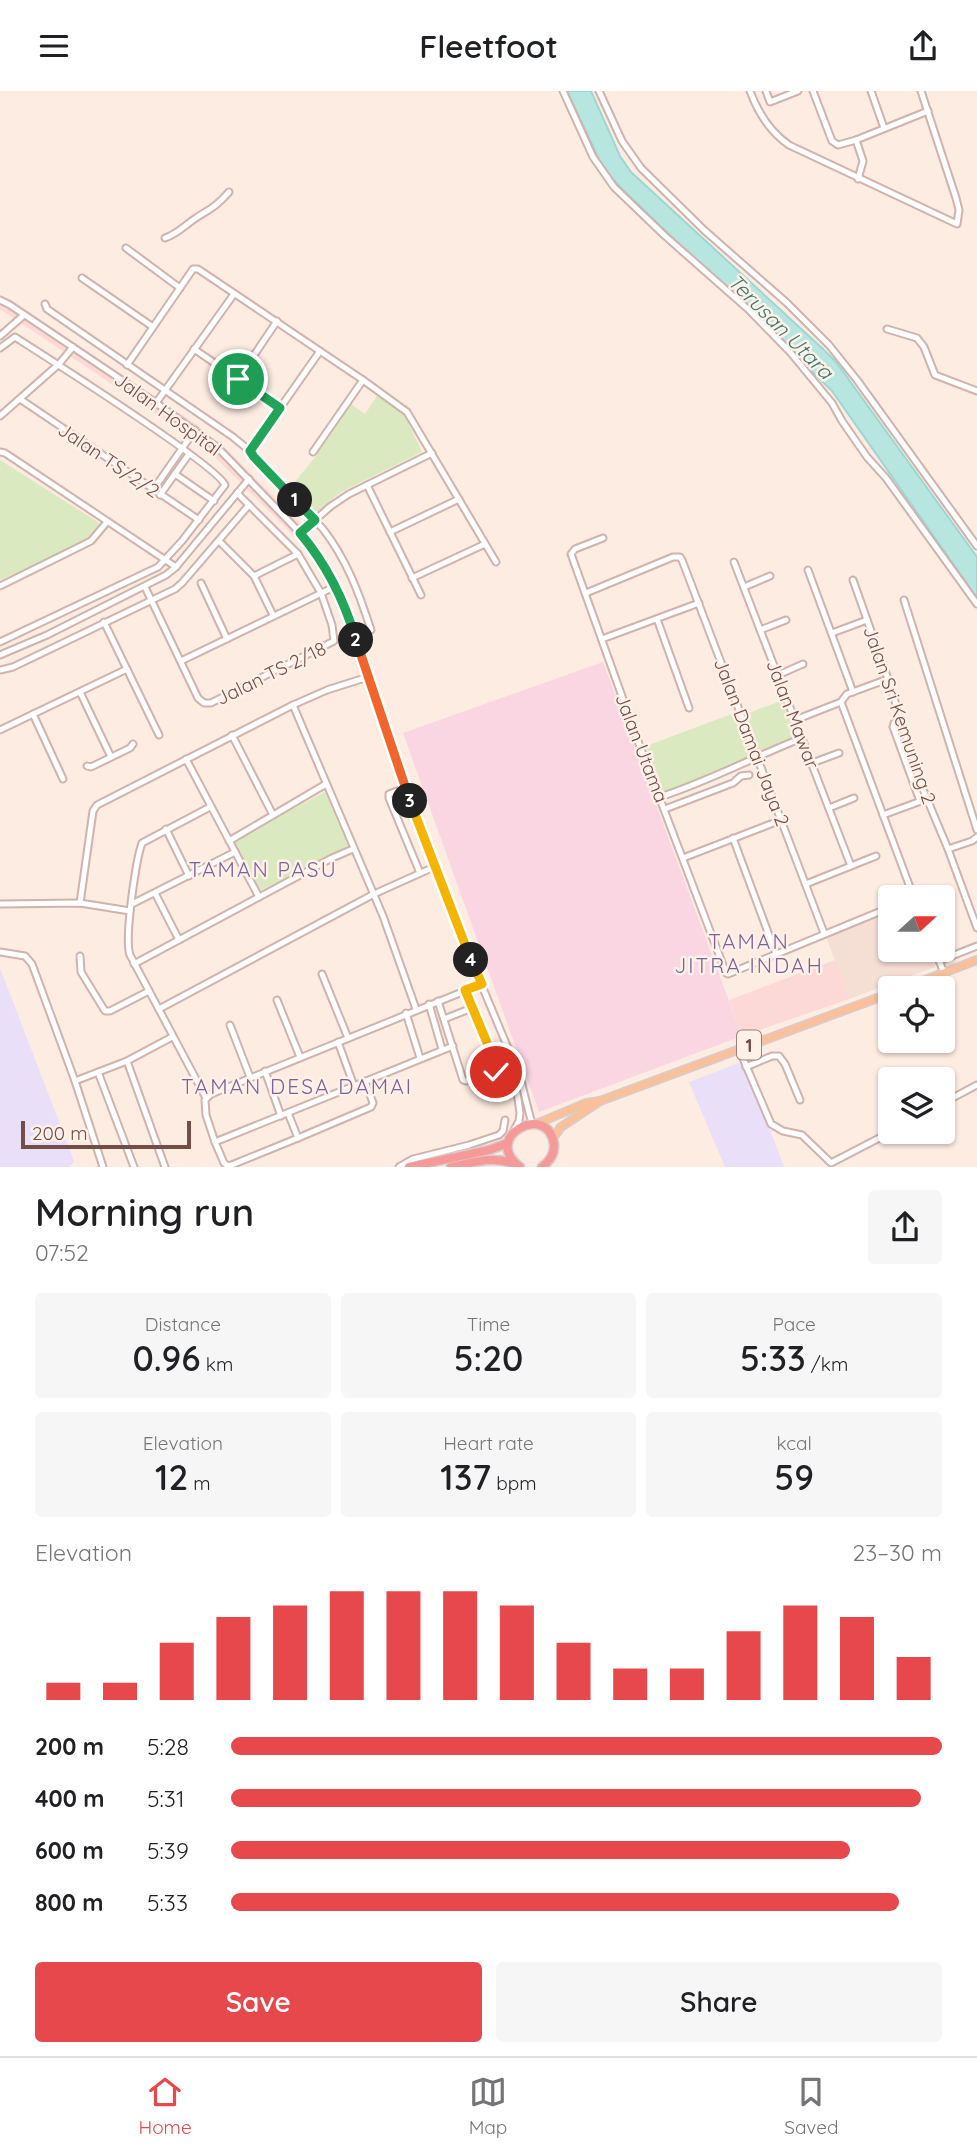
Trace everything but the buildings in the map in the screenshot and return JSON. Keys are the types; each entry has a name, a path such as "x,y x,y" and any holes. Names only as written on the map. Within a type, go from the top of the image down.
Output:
{"highway":[{"path":"534,1124 546,1129 554,1144 552,1156 542,1167"},
{"name":"1","path":"409,1167 489,1150 510,1139 520,1126 534,1124"},
{"path":"510,1139 509,1153 518,1166"},
{"path":"451,1167 494,1159 518,1166"}],"main road":[{"path":"936,976 977,960"},
{"name":"1","path":"534,1124 878,998"},
{"name":"1","path":"552,1138 561,1127 600,1101"},
{"path":"551,1167 552,1156"}],"street":[{"path":"563,91 593,157 614,187 750,311 790,352 832,403 867,457 886,478 977,604"},
{"path":"599,91 622,141 641,168 829,345 977,546"},
{"path":"750,91 759,114 782,140 858,179 957,223 959,210 956,198 922,91"},
{"path":"766,91 770,102 798,91"},
{"path":"813,91 838,145 928,111"},
{"path":"871,91 884,128"},
{"path":"856,140 863,161 858,179"},
{"path":"165,239 176,235 190,222 216,207 229,192"},
{"path":"126,248 180,288"},
{"path":"128,365 195,268 277,321 407,412 496,562"},
{"path":"82,278 153,327"},
{"path":"156,403 234,293"},
{"name":"Jalan Hospital","path":"0,300 156,403 218,448 300,533 320,558 347,609 405,788 434,867 520,1077 534,1124"},
{"path":"45,304 47,309 250,451 332,541 349,569 371,630"},
{"path":"0,336 24,315"},
{"path":"238,379 277,321"},
{"path":"887,329 917,338 924,347 935,375 977,391"},
{"path":"0,348 15,337 59,364 223,480 224,487 156,569 0,642"},
{"path":"0,416 59,364 73,347"},
{"path":"194,349 280,408"},
{"path":"250,451 320,351"},
{"path":"313,452 363,380"},
{"name":"Jalan TS/2/2","path":"20,399 199,520"},
{"path":"153,490 195,430"},
{"path":"0,452 176,567"},
{"path":"300,533 337,502 432,453"},
{"path":"160,495 188,454"},
{"path":"175,474 214,501"},
{"path":"0,655 47,635 166,575 176,567 248,479"},
{"path":"367,485 421,595"},
{"path":"237,493 298,554 321,593"},
{"path":"390,532 459,499"},
{"path":"0,670 13,667 179,586 249,505"},
{"path":"0,586 91,541 107,522"},
{"name":"Jalan Utama","path":"603,538 571,552 725,970 728,974 776,954"},
{"path":"219,541 254,576 273,615"},
{"path":"412,578 485,544"},
{"path":"254,576 298,554"},
{"name":"Jalan Damai Jaya 2","path":"586,593 673,557 680,557 824,933"},
{"name":"Jalan Mawar","path":"734,562 851,866"},
{"path":"808,570 853,692"},
{"path":"744,587 770,576"},
{"name":"Jalan Sri Kemuning 2","path":"853,580 927,799 977,928"},
{"path":"201,583 227,639"},
{"path":"181,661 336,586"},
{"name":"Jalan TS 2/18","path":"145,587 198,698 204,703 211,703 332,643 334,635 321,593"},
{"name":"Jalan Sri Kemuning 2","path":"904,600 977,830"},
{"path":"601,639 699,603"},
{"path":"657,619 689,708"},
{"path":"760,630 786,620"},
{"path":"832,633 867,620"},
{"path":"104,622 159,735"},
{"path":"778,675 803,664"},
{"path":"0,730 127,669"},
{"path":"80,903 93,811 97,805 293,705 327,690 368,677"},
{"path":"795,720 841,702 843,697 853,692 888,679"},
{"path":"80,692 111,757"},
{"path":"841,702 909,885"},
{"path":"293,705 374,894 416,1009"},
{"path":"33,714 63,779"},
{"path":"901,721 894,723 893,727 919,801"},
{"path":"232,735 273,815"},
{"path":"660,797 694,786 757,755 802,738"},
{"path":"87,766 91,767 133,744"},
{"path":"812,763 839,753"},
{"path":"186,759 259,897"},
{"path":"665,810 733,783 741,776 749,775"},
{"path":"229,841 326,784"},
{"path":"694,786 697,797"},
{"path":"405,788 390,793 389,798 420,873"},
{"path":"829,808 854,798"},
{"path":"883,815 927,799"},
{"path":"210,807 142,843 127,947 206,1098 206,1115 224,1163 228,1166 372,1107 365,1081"},
{"path":"683,858 781,820"},
{"path":"166,829 189,876"},
{"path":"948,849 977,837"},
{"path":"733,838 776,954 878,912"},
{"path":"134,964 353,849"},
{"path":"0,904 80,903 131,907 235,852"},
{"path":"806,884 876,856"},
{"path":"159,1009 374,894 434,867"},
{"path":"155,893 179,940"},
{"path":"956,954 977,946"},
{"path":"0,951 24,956 32,964 103,1167"},
{"path":"80,956 81,972 105,1011 149,991"},
{"path":"940,963 944,973"},
{"path":"322,974 348,1038"},
{"path":"206,1098 250,1077 482,984"},
{"path":"438,1001 462,1078 466,1081 498,1070 465,990"},
{"path":"277,1000 300,1057"},
{"path":"429,1004 442,1049"},
{"path":"444,1019 472,1008"},
{"path":"406,1013 420,1058"},
{"path":"230,1025 250,1077"},
{"path":"75,1081 127,1061 172,1037"},
{"path":"338,1042 354,1086"},
{"path":"215,1142 453,1046"},
{"path":"739,1049 771,1124 783,1131 802,1135 831,1163 878,1139"},
{"path":"746,1067 772,1056 779,1056 800,1100"},
{"name":"Jalan Hospital","path":"510,1139 520,1113 512,1060"},
{"path":"127,1061 164,1167"},
{"path":"265,1071 281,1116"},
{"path":"99,1072 134,1167"},
{"path":"955,1097 977,1085"},
{"path":"288,1113 298,1137"},
{"path":"399,1167 412,1159 499,1135 503,1131 505,1120"}],"shaded area":[{"path":"0,295 10,299 197,425 224,447 306,529 326,556 352,609 372,669 359,673 340,614 314,563 296,538 215,457 189,436 0,309"},
{"path":"603,662 742,1036 539,1112 403,733"},
{"path":"878,916 878,963 933,963 935,967 911,976 878,976 878,988 849,999 826,936"},
{"path":"835,960 849,999 742,1036 729,1000"},
{"path":"0,968 74,1161 69,1167 0,1167"},
{"path":"744,1061 784,1167 725,1167 689,1082"}],"green space":[{"path":"377,396 404,414 422,452 341,492 318,511 314,511 290,488 316,456 351,404 365,414"},
{"path":"0,460 101,524 90,539 0,580"},
{"path":"784,700 799,738 760,752 746,714"},
{"path":"737,712 752,754 703,780 665,793 646,746"},
{"path":"325,792 348,846 260,891 233,840"}],"water":[{"name":"Terusan Utara","path":"567,91 591,91 620,156 631,172 836,362 977,557 977,598 832,391 604,170"}],"district":[{"name":"TAMAN PASU","path":"263,869"},
{"name":"TAMAN JITRA INDAH","path":"749,953"},
{"name":"TAMAN DESA DAMAI","path":"297,1086"}],"route":[{"path":"238,379 280,408 250,451 315,520 300,533 320,558 347,609 405,788 482,984 465,990 488,1042 498,1069 496,1072"}]}
